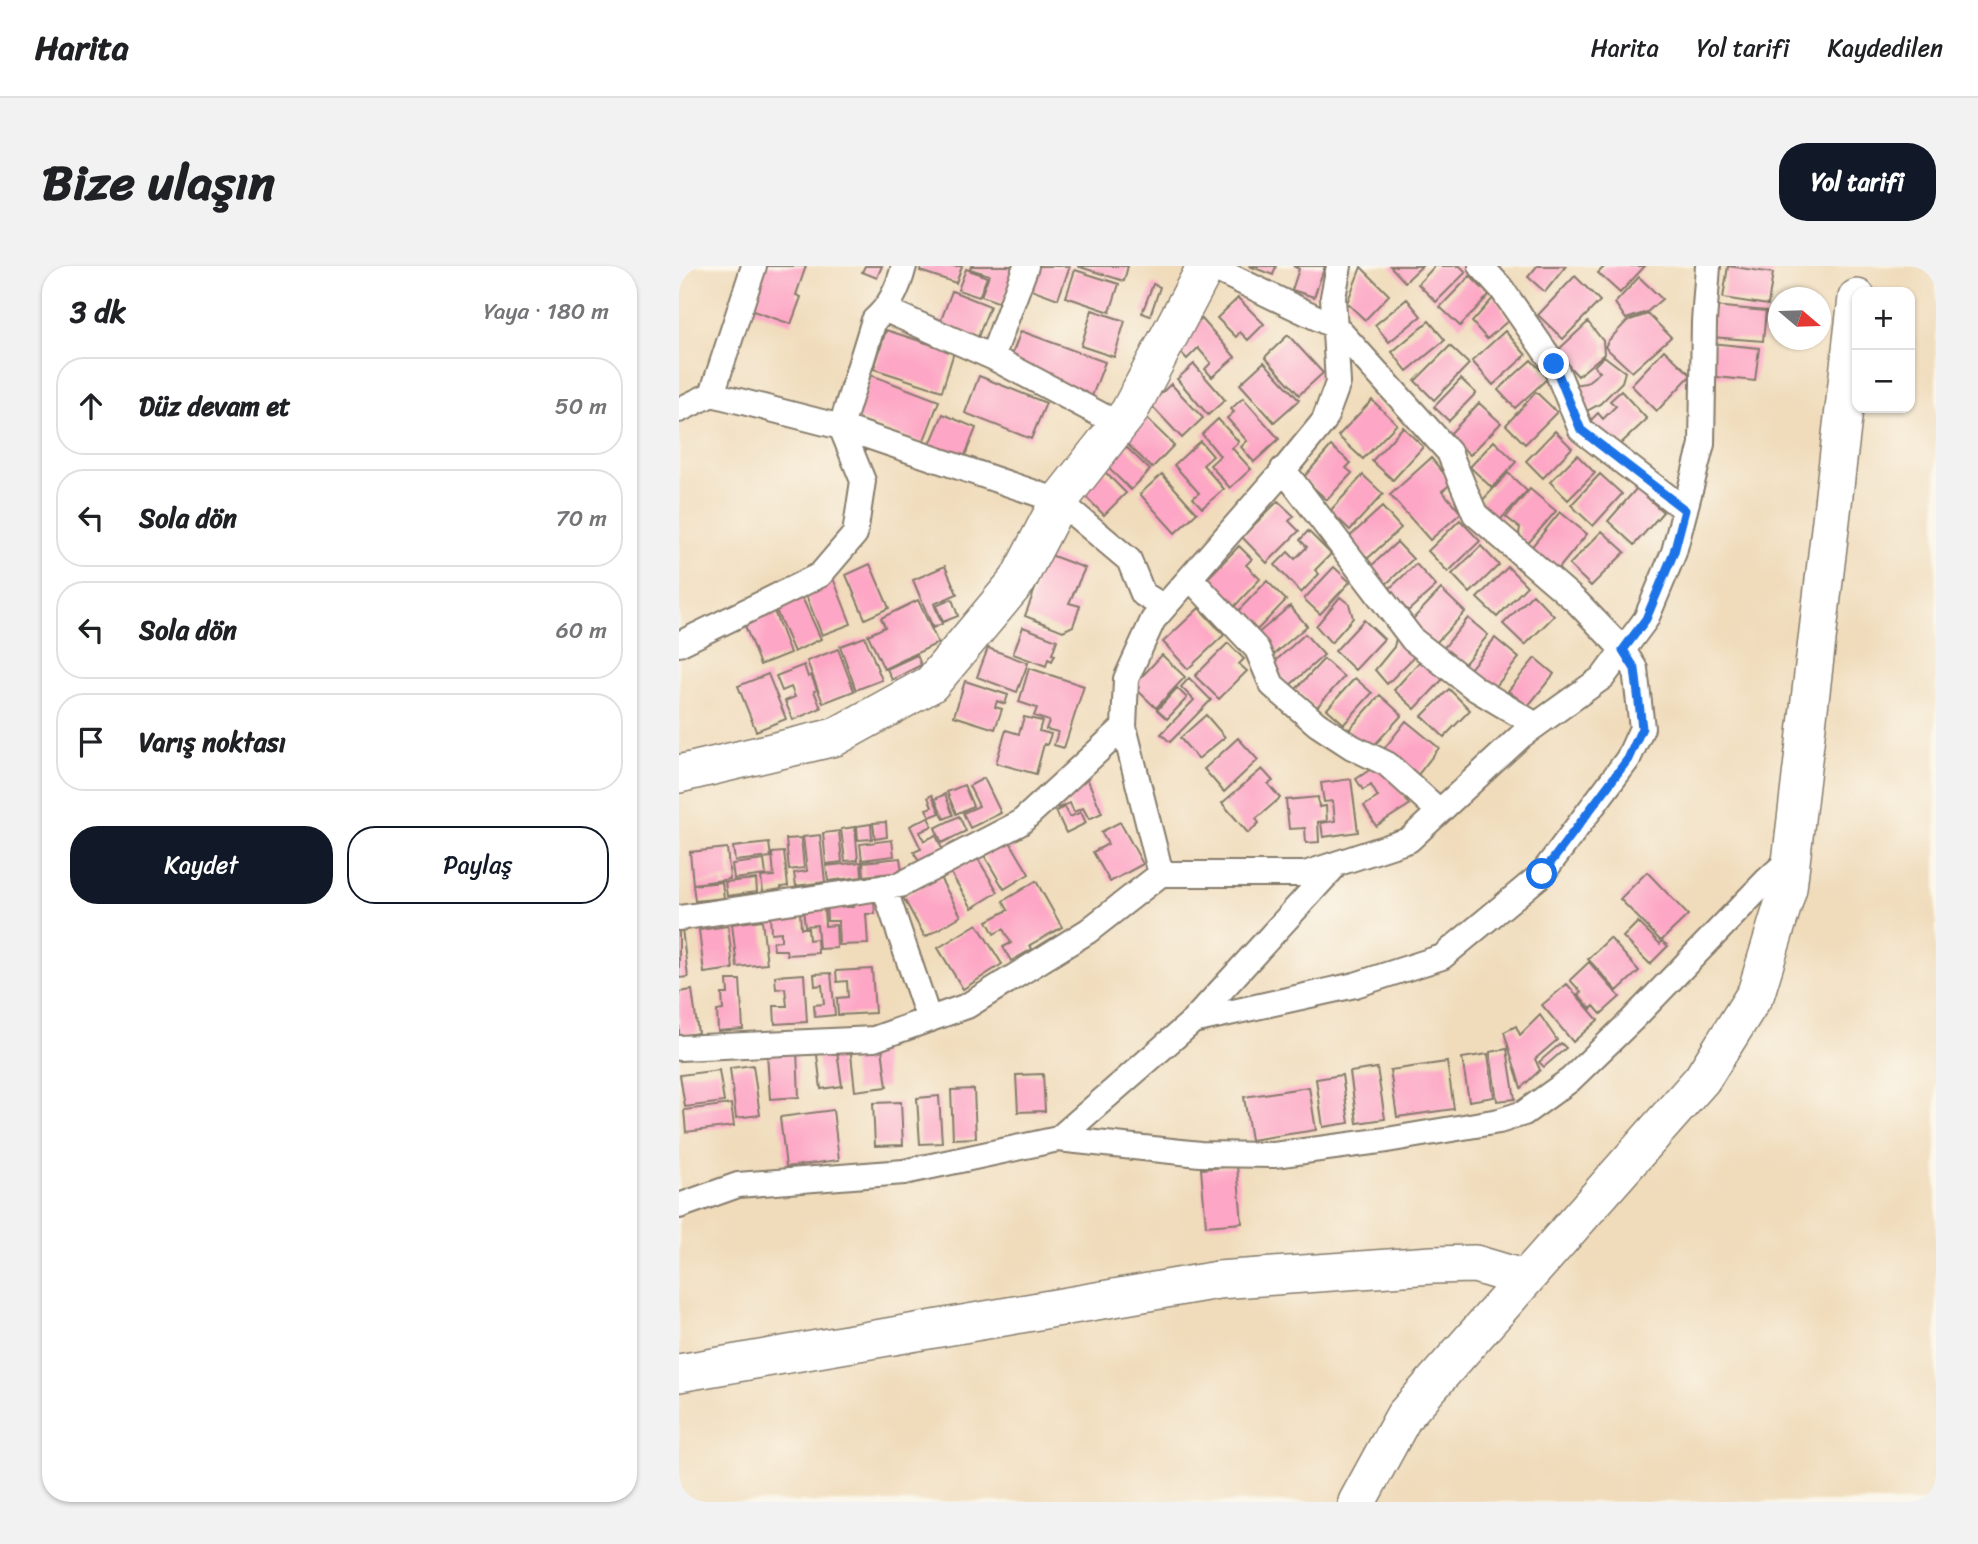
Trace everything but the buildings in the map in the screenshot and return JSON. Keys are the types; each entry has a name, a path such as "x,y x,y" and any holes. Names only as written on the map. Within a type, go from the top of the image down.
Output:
{"street":[{"path":"712,394 754,266"},
{"path":"679,643 821,575 855,534 863,481 841,427 874,320 886,310 904,266"},
{"path":"992,357 1026,266"},
{"path":"679,774 835,737 930,684 1018,580 1059,501 1129,412 1207,266 1336,327 1449,452 1475,514 1577,602 1623,650 1635,669 1642,728 1628,759 1542,874 1442,957 1355,985 1193,1021"},
{"path":"1161,874 1124,727 1126,678 1153,620 1324,421 1338,383 1333,297 1339,266"},
{"path":"1481,266 1501,288 1554,364 1581,430 1685,510"},
{"path":"1858,287 1860,266"},
{"path":"679,1048 874,1040 967,1006 1088,930 1161,874 1305,874 1409,840 1521,736 1602,677 1646,619 1674,552 1702,444 1703,270"},
{"path":"886,310 992,357 1120,425"},
{"path":"1357,1502 1404,1416 1702,1079 1756,993 1788,888 1852,340"},
{"path":"679,410 712,394 841,427 1059,501 1129,560 1143,594 1164,607"},
{"path":"1283,469 1413,640 1476,689 1536,725"},
{"path":"1190,578 1257,649 1272,685 1317,724 1352,747 1387,764 1439,811"},
{"path":"679,918 900,885 1020,823 1124,727"},
{"path":"679,1206 738,1185 904,1172 1058,1139 1200,1154 1274,1155 1499,1121 1524,1113 1570,1080 1791,858"},
{"path":"1058,1139 1193,1021 1336,864"},
{"path":"884,887 929,1020"},
{"path":"679,1373 1218,1280 1464,1264 1475,1264 1525,1279"}],"route":[{"path":"1542,874 1628,759 1642,728 1635,669 1623,650 1646,619 1674,552 1685,510 1581,430 1554,364"}]}
